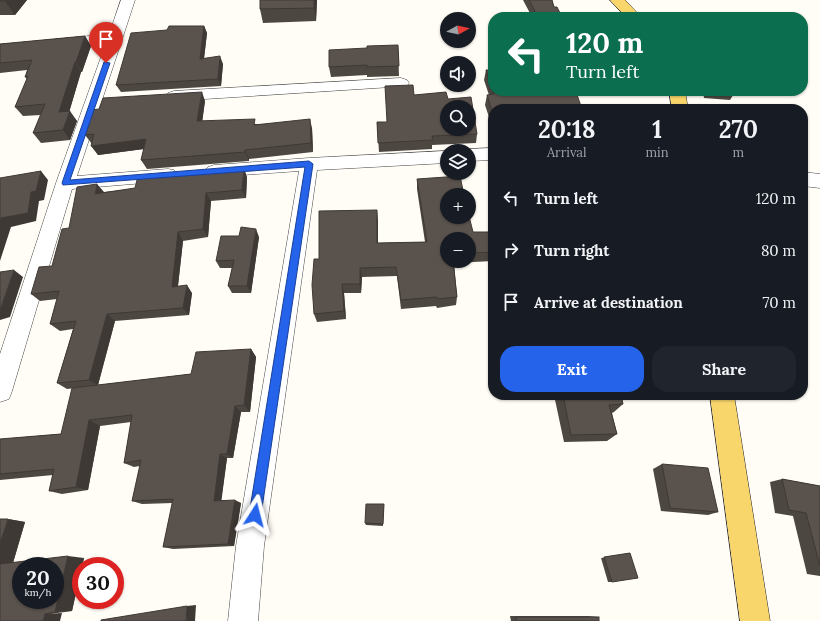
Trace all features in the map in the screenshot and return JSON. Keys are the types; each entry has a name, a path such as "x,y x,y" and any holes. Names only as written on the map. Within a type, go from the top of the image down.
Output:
{"main road":[{"path":"618,0 629,12"},
{"path":"723,400 755,621"}],"street":[{"path":"0,390 66,183 101,101 115,38 128,0"},
{"path":"0,49 115,38"},
{"path":"156,98 401,83"},
{"path":"476,155 488,154"},
{"path":"66,183 309,164 440,156"},
{"path":"243,621 250,546 309,164"},
{"path":"808,180 820,181"}],"building":[{"path":"260,0 314,0 314,8 260,9"},
{"path":"529,0 552,0 554,7 557,7 560,12 535,12"},
{"path":"169,26 204,26 200,59 220,56 218,79 116,85 131,33 167,30"},
{"path":"85,36 59,112 70,111 63,130 33,133 45,104 15,107 28,76 25,77 32,60 0,63 0,44"},
{"path":"398,45 399,66 367,67 367,65 329,67 329,50 367,48 367,46"},
{"path":"413,85 414,95 446,92 448,99 471,97 471,100 440,100 440,136 432,136 433,140 378,143 377,122 387,122 385,86"},
{"path":"202,92 197,121 255,119 254,125 310,119 311,143 245,150 245,152 141,160 146,139 91,146 94,134 85,135 85,129 91,110 99,109 103,98"},
{"path":"487,95 577,96 580,104 490,104"},
{"path":"244,168 242,190 206,193 203,229 178,232 172,287 187,285 183,308 107,314 89,380 57,383 76,321 50,324 59,291 31,294 39,267 52,266 62,229 69,228 77,187 97,184 95,194 135,188 138,176"},
{"path":"41,171 36,191 31,192 28,213 1,218 0,222 0,178"},
{"path":"440,177 440,180 461,180 463,188 440,188 440,224 471,224 473,232 440,232 440,268 454,268 457,297 401,300 396,267 360,268 360,284 342,284 344,311 314,314 312,285 314,259 319,259 319,211 377,210 377,243 427,242 417,179"},
{"path":"241,227 256,229 247,286 228,286 234,260 216,261 221,236 239,236"},
{"path":"476,232 488,232 488,252 476,253"},
{"path":"14,270 0,310 0,272"},
{"path":"251,349 244,405 235,406 227,454 220,454 214,501 235,500 228,544 163,547 173,499 132,501 141,460 124,463 132,415 89,420 76,487 49,491 54,469 0,474 0,439 61,434 72,388 191,374 196,352"},
{"path":"564,400 622,400 623,404 609,405 617,434 571,435"},
{"path":"662,464 708,468 718,512 670,508"},
{"path":"782,479 820,486 820,566 806,513 789,510"},
{"path":"366,504 384,504 383,524 365,523"},
{"path":"0,519 8,519 0,543"},
{"path":"630,553 638,578 612,582 604,557"},
{"path":"68,556 64,573 64,557 60,557"},
{"path":"12,563 12,609 56,609 55,612 45,614 43,621 0,621 0,564"},
{"path":"187,606 186,621 101,621 101,620"},
{"path":"516,617 599,617 599,621 516,621"}],"route":[{"path":"106,63 66,183 309,164 255,515"}]}
